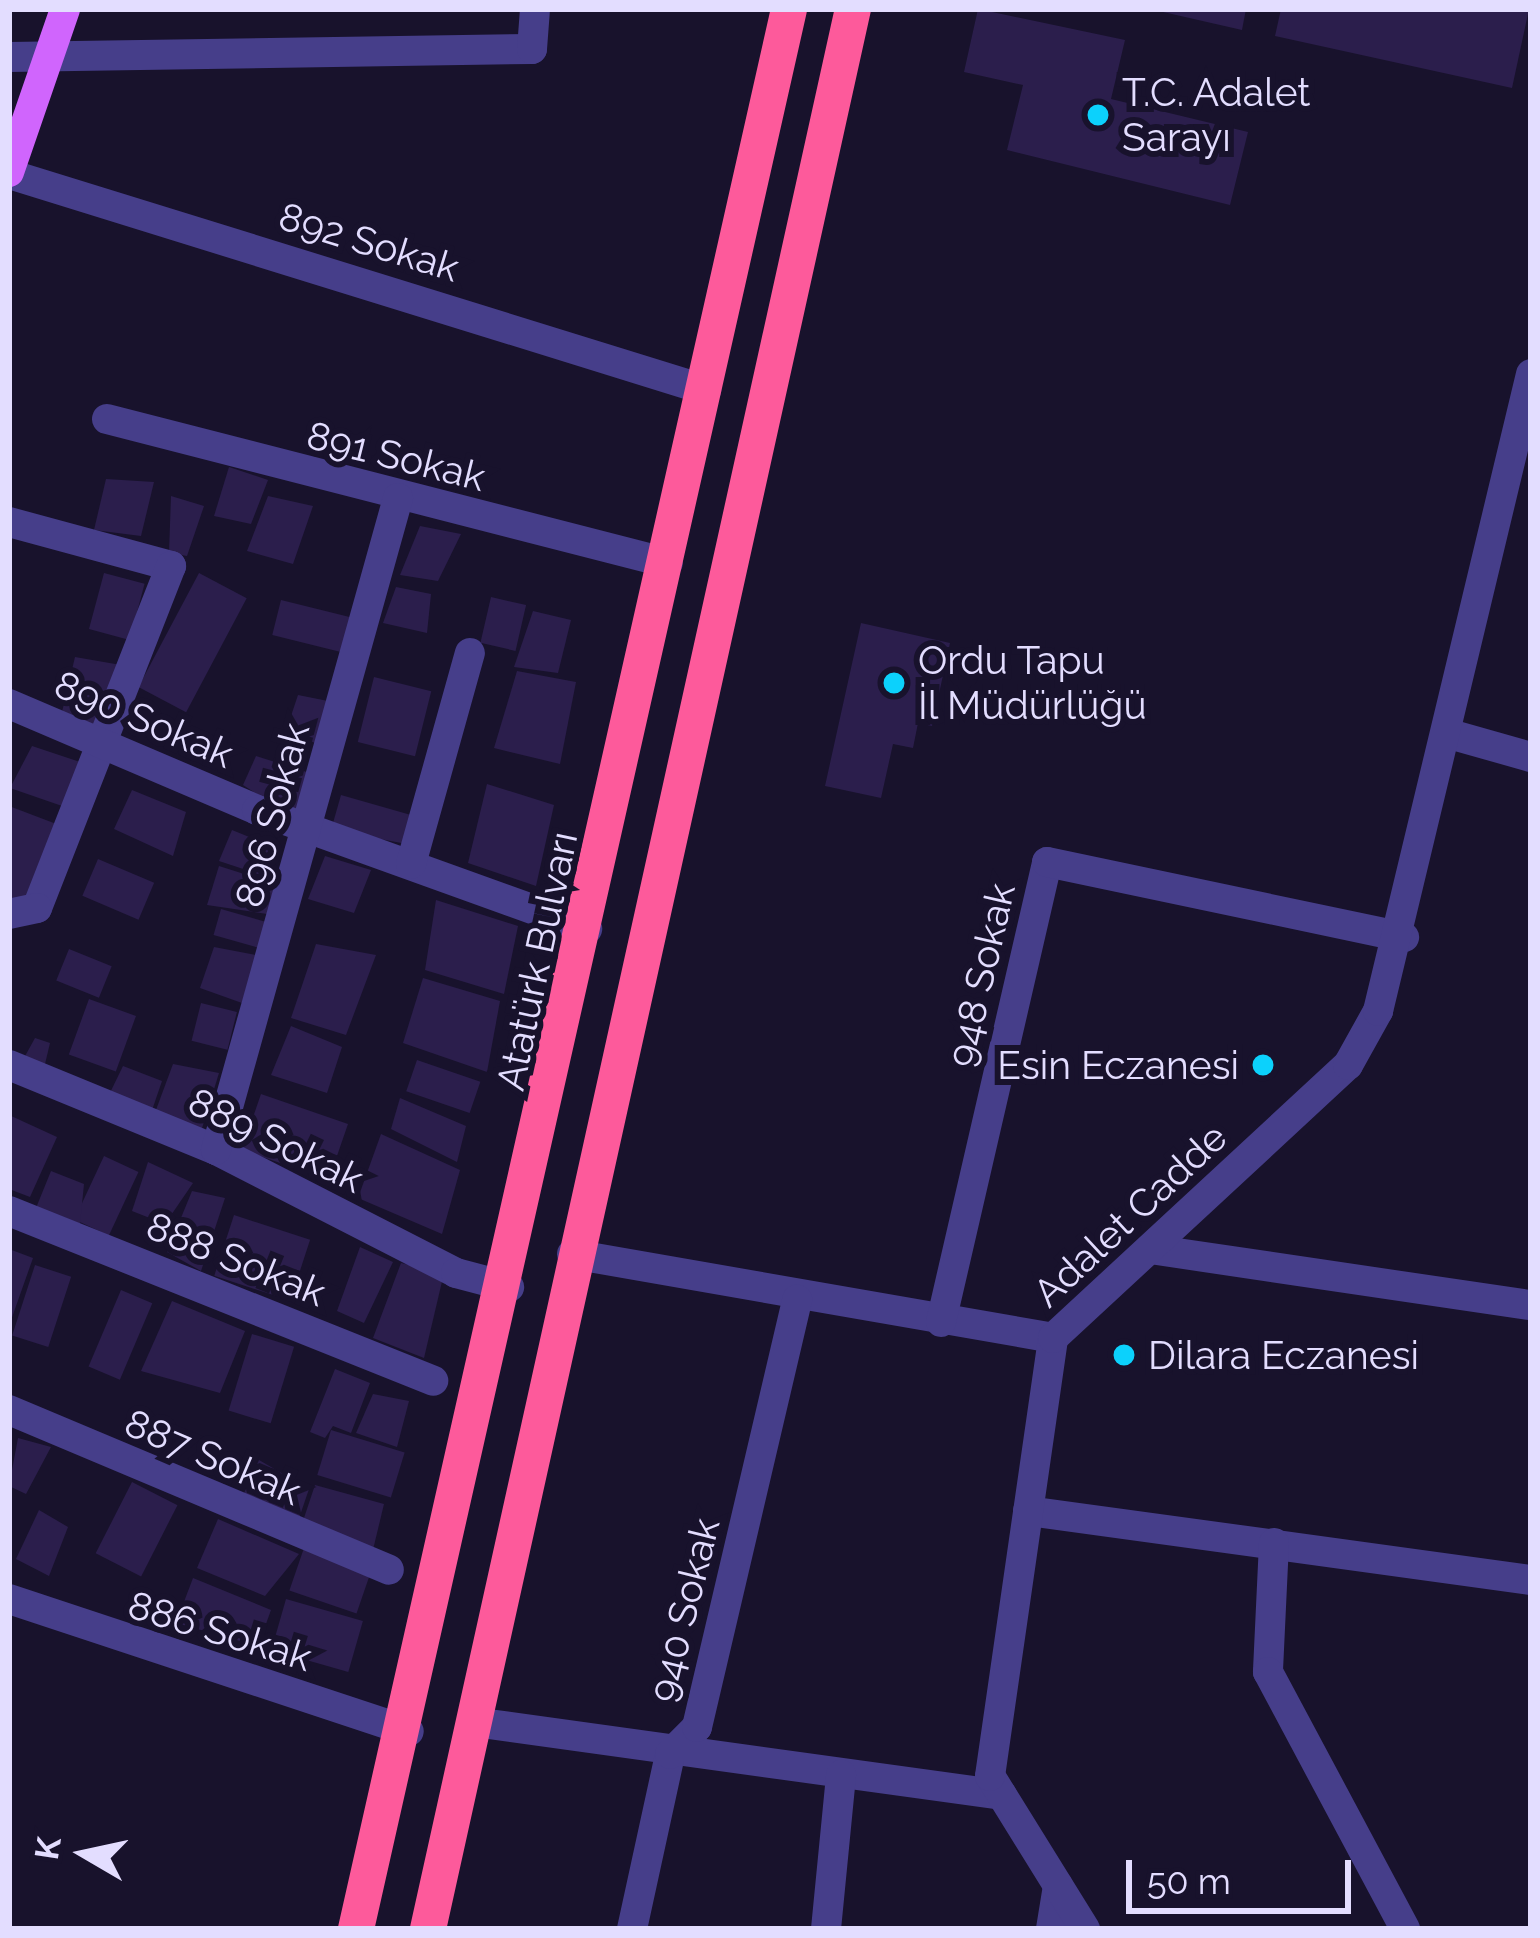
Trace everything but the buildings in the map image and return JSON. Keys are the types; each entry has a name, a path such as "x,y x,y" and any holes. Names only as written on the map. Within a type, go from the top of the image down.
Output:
{"highway":[{"name":"Atatürk Bulvarı","path":"356,1929 409,1731 790,9"},
{"path":"428,1929 572,1254 853,9"}],"main road":[{"path":"9,173 53,63 64,9"}],"street":[{"path":"9,56 53,63 242,46 532,49 535,9"},
{"name":"892 Sokak","path":"9,173 706,390"},
{"name":"Adalet Cadde","path":"1085,1929 990,1776 1053,1338 1348,1065 1404,937 1446,733 1531,374"},
{"name":"891 Sokak","path":"107,419 398,499 668,563"},
{"name":"896 Sokak","path":"216,1150 398,499"},
{"path":"9,522 171,566 37,908 9,914"},
{"path":"411,864 470,653"},
{"name":"890 Sokak","path":"9,704 308,828 587,929"},
{"path":"1446,733 1531,758"},
{"name":"948 Sokak","path":"941,1322 1047,862 1404,937"},
{"name":"889 Sokak","path":"9,1065 216,1150 456,1273 508,1286"},
{"name":"888 Sokak","path":"9,1211 433,1381"},
{"path":"1150,1249 1531,1305"},
{"path":"572,1254 796,1300 1053,1338"},
{"name":"940 Sokak","path":"632,1929 670,1754 697,1727 796,1300"},
{"name":"887 Sokak","path":"9,1409 389,1570"},
{"path":"1028,1511 1531,1580"},
{"path":"1274,1543 1268,1672 1405,1929"},
{"name":"886 Sokak","path":"9,1599 409,1731"},
{"path":"474,1723 670,1754 1002,1796"},
{"path":"826,1929 841,1775"},
{"path":"1051,1929 1058,1886"}],"place":[{"name":"T.C. Adalet Sarayı","path":"1098,115"},
{"name":"Ordu Tapu İl Müdürlüğü","path":"894,683"},
{"name":"Esin Eczanesi","path":"1263,1065"},
{"name":"Dilara Eczanesi","path":"1124,1355"}]}
